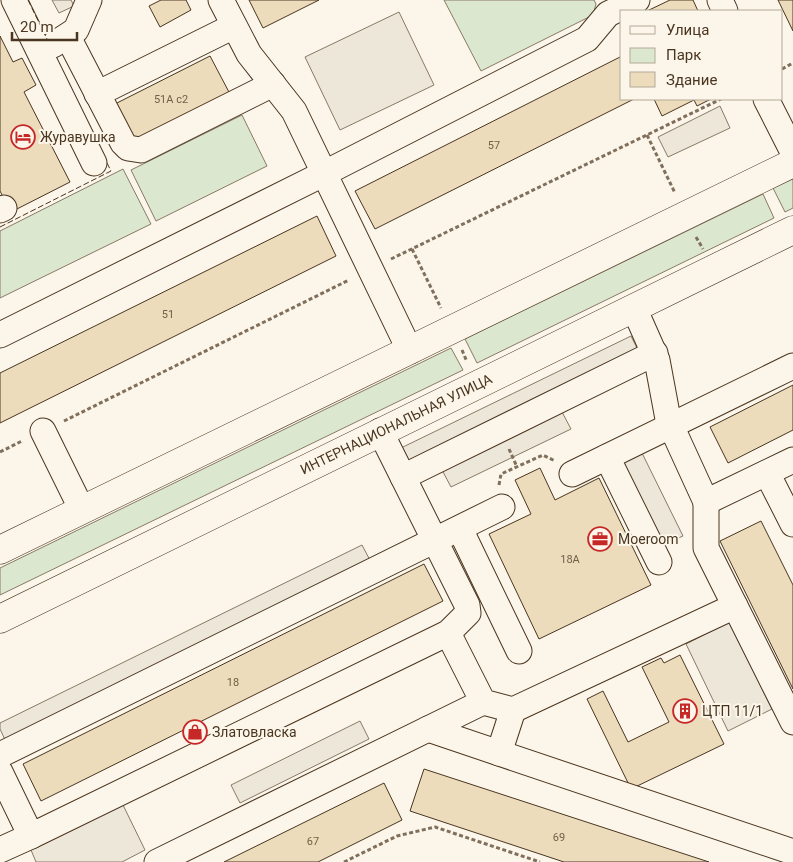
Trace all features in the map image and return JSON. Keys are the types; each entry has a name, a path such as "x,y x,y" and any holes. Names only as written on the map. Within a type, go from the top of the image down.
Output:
{"main road":[{"path":"0,550 793,163"},
{"name":"ИНТЕРНАЦИОНАЛЬНАЯ УЛИЦА","path":"0,619 793,230"}],"lane":[{"path":"14,0 94,164"},
{"path":"39,52 68,37 81,22 89,0"},
{"path":"222,0 250,54 294,111 410,351"},
{"path":"0,335 325,173 587,39 608,14 637,0"},
{"path":"97,94 234,26"},
{"path":"68,37 123,143 135,150 141,150 273,84"},
{"path":"767,100 793,152"},
{"path":"634,308 655,353 670,426 706,502 706,548 793,722"},
{"path":"403,477 655,353"},
{"path":"572,474 793,366"},
{"path":"43,431 82,510"},
{"path":"0,850 448,633 468,613 467,605 380,431"},
{"path":"607,457 659,562"},
{"path":"706,502 793,460"},
{"path":"767,473 793,524"},
{"path":"0,755 502,507"},
{"path":"460,528 520,651"},
{"path":"157,862 483,702 512,710 735,606"},
{"path":"448,633 483,702"},
{"path":"498,753 512,710"},
{"path":"428,729 793,852"},
{"path":"0,772 31,836"}],"path":[{"path":"412,249 478,384"},
{"path":"499,429 517,467"},
{"path":"344,862 397,836 435,827 540,862"}],"green space":[{"path":"444,0 594,0 596,4 593,15 481,71"},
{"path":"242,115 267,166 156,221 131,170"},
{"path":"123,169 151,224 0,298 0,231"},
{"path":"793,178 793,208 785,212 773,188"},
{"path":"763,194 774,218 477,363 465,339"},
{"path":"451,348 463,370 0,595 0,568"}],"shaded area":[{"path":"52,0 71,0 74,6 59,13"},
{"path":"399,12 434,85 340,130 305,57"},
{"path":"720,106 730,128 668,157 658,137"},
{"path":"631,336 639,352 409,464 401,448"},
{"path":"562,412 571,429 451,487 442,470"},
{"path":"641,451 683,536 662,545 621,461"},
{"path":"362,545 372,564 7,744 0,729 0,723"},
{"path":"729,622 772,709 728,731 686,644"},
{"path":"360,721 369,739 240,803 231,785"},
{"path":"123,805 145,850 122,862 36,862 31,850"}],"building":[{"path":"161,0 186,0 191,10 160,27 149,6"},
{"path":"249,0 319,0 263,28"},
{"path":"670,0 693,0 698,10 649,10"},
{"path":"778,0 793,0 793,31 783,10"},
{"name":"Журавушка","path":"0,36 13,62 22,58 36,85 24,92 70,182 11,212 0,191"},
{"path":"210,56 230,94 133,143 113,105"},
{"path":"620,57 620,100 632,100 375,229 355,191"},
{"path":"654,100 694,100 662,116"},
{"path":"694,100 709,100 697,106"},
{"path":"317,216 336,256 0,423 0,373"},
{"path":"793,385 793,430 728,463 710,427"},
{"path":"540,468 555,500 599,478 651,585 539,639 489,534 531,514 515,480"},
{"path":"761,521 793,585 793,689 720,541"},
{"path":"424,564 443,601 41,801 23,764"},
{"name":"ЦТП 11/1","path":"680,655 724,744 631,789 587,699 603,691 628,742 669,722 642,667 661,658 664,663"},
{"path":"424,769 709,862 564,862 410,811"},
{"path":"384,783 402,820 318,862 224,862"}],"fence":[{"path":"28,0 47,39"},
{"path":"0,227 111,171 106,161"}],"place":[{"name":"Журавушка","path":"23,137"},
{"name":"Moeroom","path":"600,539"},
{"name":"ЦТП 11/1","path":"685,711"},
{"name":"Златовласка","path":"195,732"}]}
